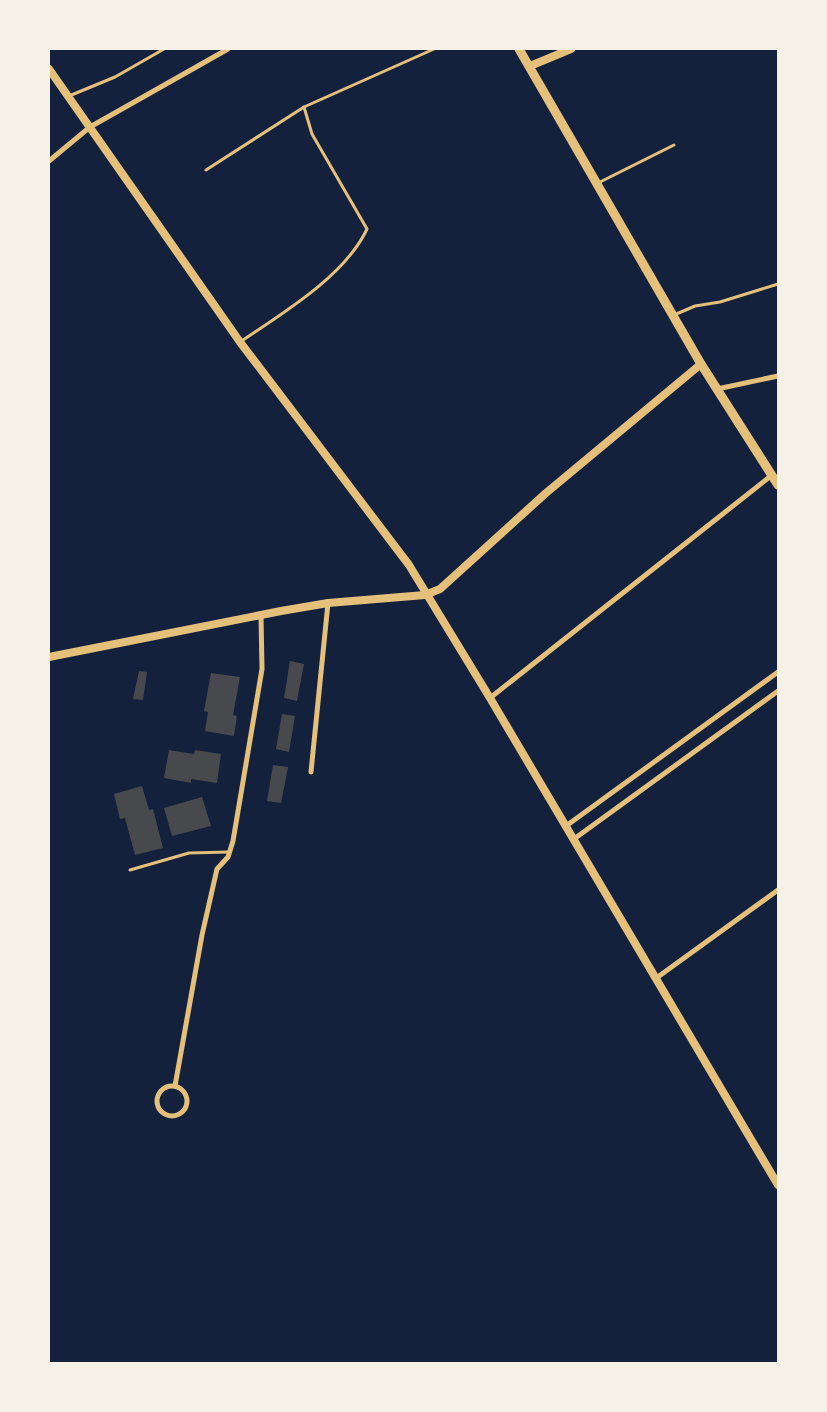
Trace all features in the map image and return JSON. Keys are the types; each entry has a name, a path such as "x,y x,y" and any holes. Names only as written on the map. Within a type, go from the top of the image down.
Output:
{"main road":[{"path":"519,49 701,364 778,485"}],"street":[{"path":"530,66 572,49"},
{"path":"49,161 90,127 225,50"},
{"path":"49,69 240,342 409,565 574,839 778,1185"},
{"path":"49,657 328,603 426,595 440,589 546,493 701,364"},
{"path":"717,390 778,376"},
{"path":"490,698 772,475"},
{"path":"311,772 328,603"},
{"path":"175,1086 202,935 217,869 230,852 262,669 261,616"},
{"path":"566,826 778,672"},
{"path":"574,839 778,691"},
{"path":"655,979 778,890"},
{"path":"175,1086 183,1091 186,1105 180,1113 167,1115 159,1109 157,1099 165,1088 175,1086"}],"lane":[{"path":"68,97 115,77 164,49"},
{"path":"206,170 304,107 434,49"},
{"path":"240,342 307,296 359,246 367,228 312,134 304,107"},
{"path":"597,184 674,145"},
{"path":"673,316 695,306 720,302 778,284"},
{"path":"130,870 189,853 230,852"}],"building":[{"path":"290,661 304,664 297,701 284,698"},
{"path":"139,671 147,672 143,700 133,699"},
{"path":"211,673 240,677 233,715 237,716 234,736 205,731 208,712 204,711"},
{"path":"282,714 295,716 289,752 276,749"},
{"path":"169,750 194,754 195,750 221,754 217,783 191,779 191,783 164,778"},
{"path":"273,765 288,767 281,803 267,801"},
{"path":"142,786 149,810 153,809 163,848 135,855 125,818 120,819 114,794"},
{"path":"202,797 211,826 172,836 164,808"}]}
